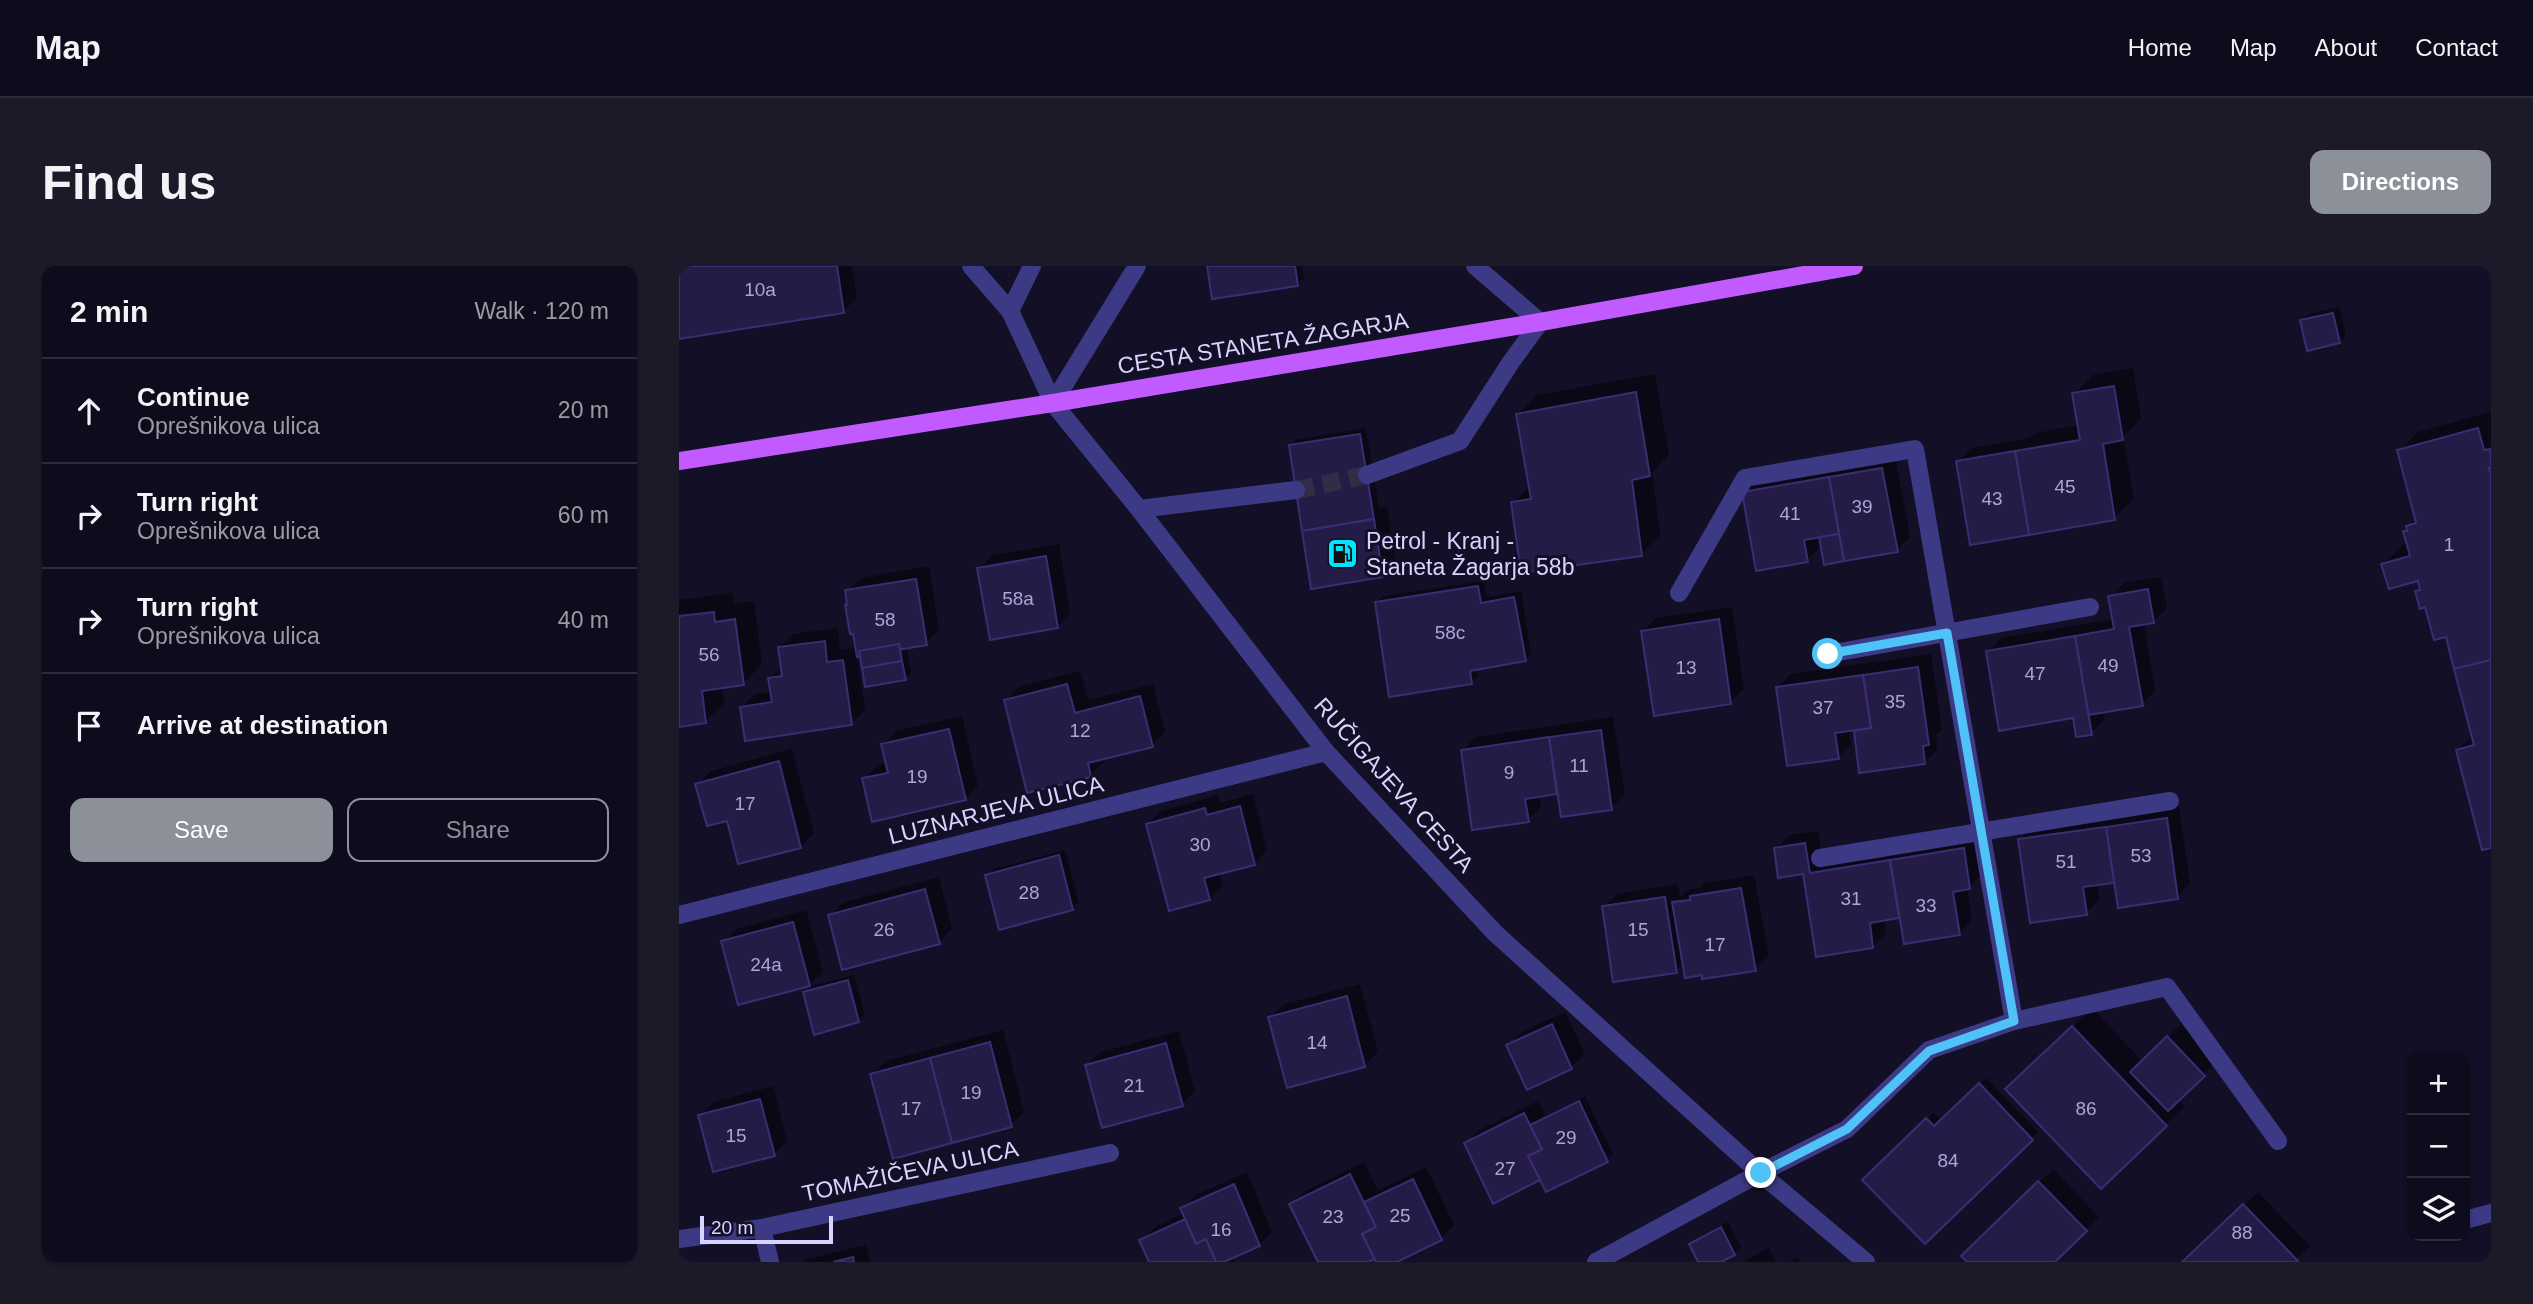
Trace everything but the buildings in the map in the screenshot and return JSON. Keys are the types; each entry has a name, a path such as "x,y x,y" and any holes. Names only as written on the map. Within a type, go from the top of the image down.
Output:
{"main road":[{"name":"CESTA STANETA ŽAGARJA","path":"679,461 1540,322 1854,266"}],"street":[{"name":"RUČIGAJEVA CESTA","path":"971,266 1010,311 1053,402 1326,752 1495,933 1761,1173 1866,1262"},
{"path":"1019,266 1022,286"},
{"path":"1010,311 1032,266"},
{"path":"1053,402 1137,266"},
{"path":"1367,475 1460,441 1540,322 1475,266"},
{"path":"1679,593 1745,478 1915,449 2014,1021"},
{"path":"1139,509 1296,489"},
{"path":"1828,654 2090,607"},
{"name":"LUZNARJEVA ULICA","path":"679,915 1326,752"},
{"path":"1820,858 2170,801"},
{"path":"1607,1259 1761,1173 1847,1129 1929,1051 2014,1021 2167,987 2278,1141"},
{"name":"TOMAŽIČEVA ULICA","path":"679,1239 762,1228 1110,1153"},
{"path":"2470,1219 2491,1213"},
{"path":"762,1228 770,1262"}],"tunnel":[{"path":"1296,490 1367,475"}],"place":[{"name":"Petrol - Kranj - Staneta Žagarja 58b","path":"1343,554"}],"route":[{"path":"1761,1173 1847,1129 1929,1051 2014,1021 1947,633 1828,654"}]}
